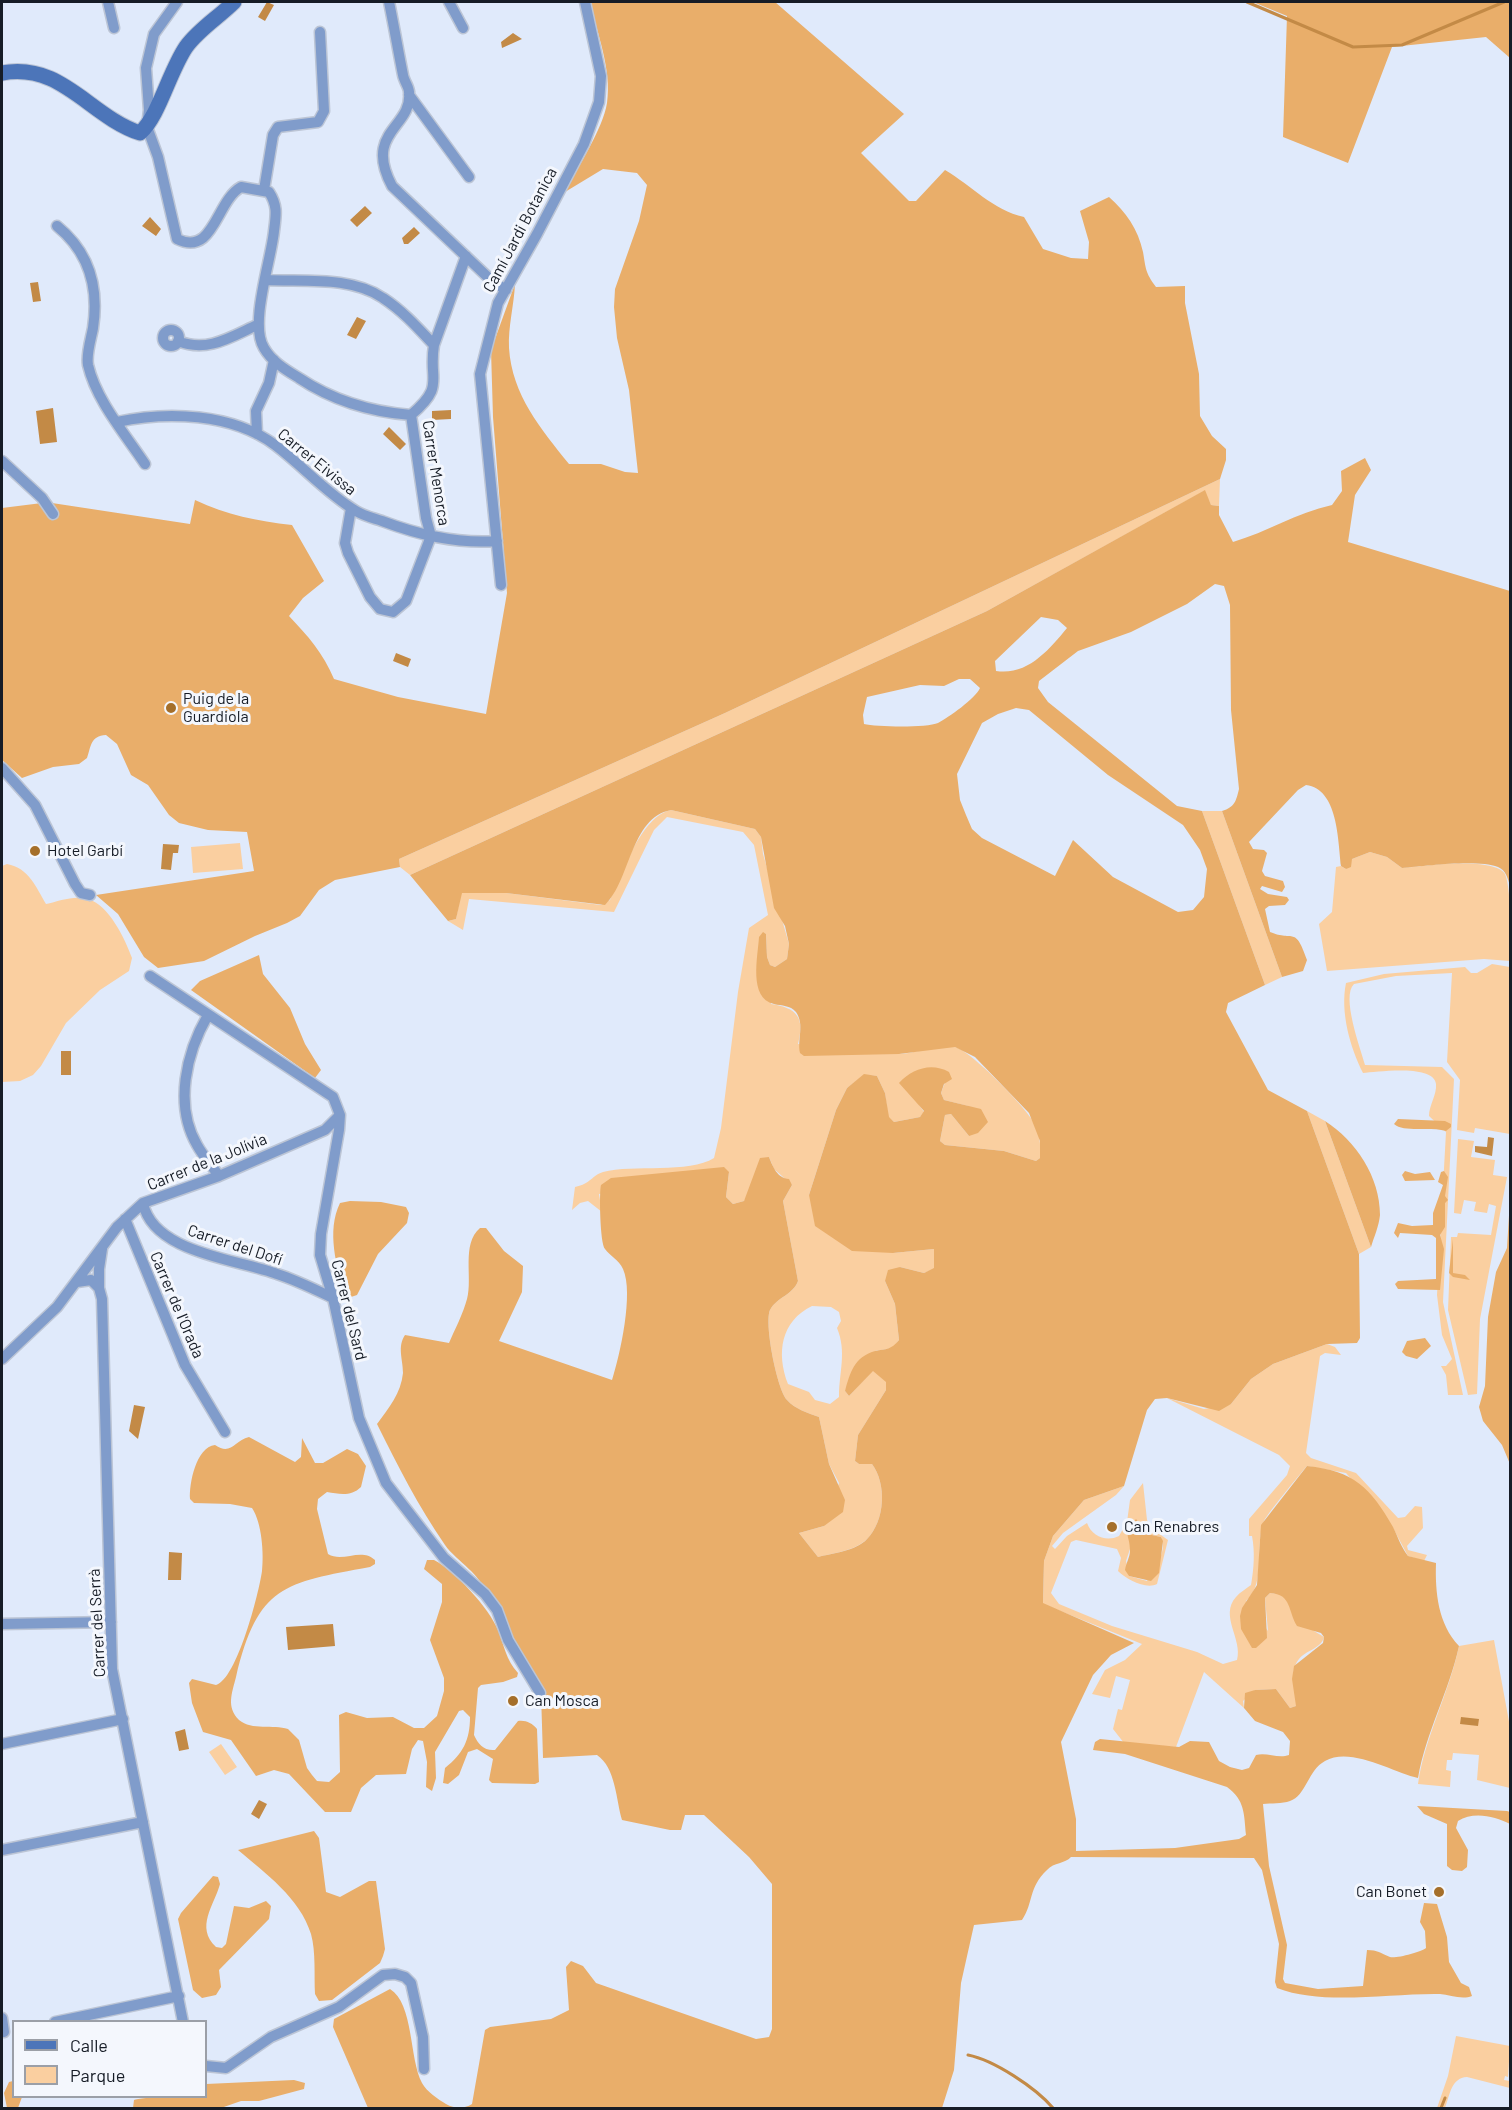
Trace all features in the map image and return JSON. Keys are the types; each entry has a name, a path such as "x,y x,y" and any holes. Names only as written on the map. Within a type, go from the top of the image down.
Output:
{"street":[{"path":"108,2 114,28"},
{"path":"177,2 154,34 147,60 147,127 158,157 177,239 186,244 196,243 207,236 235,190 241,187 269,192 277,204 257,325 264,349 274,360 325,394 390,414 411,415 423,405 434,390 434,345 466,256"},
{"path":"2,73 18,70 38,74 58,82 81,96 120,126 140,133 152,122 168,78 186,47 198,33 234,2"},
{"path":"389,2 409,95 469,177"},
{"path":"449,2 463,28"},
{"name":"Camí Jardi Botanica","path":"501,585 480,374 498,303 584,144 599,102 601,76 585,2"},
{"path":"264,190 273,135 278,127 318,122 324,111 320,32"},
{"path":"409,95 403,114 390,132 382,152 384,170 392,186 492,281 507,290"},
{"path":"57,225 84,255 94,285 95,313 87,362 93,380 145,464"},
{"path":"266,280 341,283 381,296 401,311 434,345"},
{"path":"178,340 191,346 207,346 257,325"},
{"path":"257,434 256,411 269,383 274,360"},
{"name":"Carrer Menorca","path":"411,415 426,518 431,536"},
{"name":"Carrer Eivissa","path":"117,422 147,416 199,418 257,434 351,508 410,532 474,543 497,541"},
{"path":"2,461 42,498 53,514"},
{"path":"351,508 345,543 358,576 381,609 393,612 406,600 431,536"},
{"path":"2,768 35,805 75,884 81,892 90,895"},
{"path":"150,976 333,1097 340,1115"},
{"path":"208,1015 195,1043 183,1094 186,1119 197,1144 219,1176"},
{"name":"Carrer de la Jolívia","path":"2,1359 57,1307 103,1245 125,1219 143,1203 219,1176 325,1130 340,1115"},
{"name":"Carrer del Sard","path":"340,1115 321,1234 320,1255 333,1298 359,1418 386,1483 444,1558 485,1594 498,1610 508,1640 540,1693"},
{"name":"Carrer del Dofí","path":"143,1203 152,1224 164,1236 192,1249 275,1273 333,1298"},
{"name":"Carrer de l'Orada","path":"125,1219 185,1365 225,1432"},
{"name":"Carrer del Serrà","path":"103,1245 99,1288 103,1318 112,1669 183,2020"},
{"path":"77,1282 92,1280 99,1288"},
{"path":"2,1347 8,1350 15,1349"},
{"path":"2,1624 111,1622"},
{"path":"2,1744 123,1719"},
{"path":"2,1850 143,1822"},
{"path":"207,2066 226,2068 271,2037 339,2007 383,1975 395,1974 405,1977 411,1983 423,2037 424,2069"},
{"path":"64,2020 178,1996"},
{"path":"2,2018 6,2032"}],"green space":[{"path":"1220,479 1219,506 1211,505 1204,491 987,611 410,875 400,867 399,859 725,713"},
{"path":"671,810 755,829 761,837 763,854 789,944 787,959 775,967 770,965 767,957 766,934 763,933 771,1004 787,1008 797,1015 800,1027 798,1044 887,1054 955,1047 973,1058 1011,1095 1031,1118 1038,1134 1040,1158 1036,1161 1004,1151 945,1145 940,1141 945,1115 951,1114 969,1136 968,1106 944,1100 941,1093 949,1072 919,1105 924,1112 920,1117 894,1122 888,1117 885,1093 877,1076 864,1075 847,1088 836,1110 809,1195 893,1253 934,1249 934,1269 924,1273 900,1267 885,1281 895,1304 899,1340 893,1348 875,1351 845,1391 849,1396 873,1370 886,1381 886,1390 858,1435 855,1461 859,1464 872,1464 877,1472 882,1492 880,1513 867,1539 844,1551 818,1557 799,1533 824,1526 839,1483 829,1464 819,1417 794,1406 783,1394 770,1341 770,1310 796,1286 798,1281 783,1201 792,1185 774,1169 769,1157 744,1201 733,1204 726,1197 729,1172 599,1194 602,1212 588,1201 580,1203 572,1210 575,1187 585,1184 603,1172 690,1166 714,1158 721,1128 738,992 749,928 768,915 754,845 743,832 667,817 654,830 614,912 469,899 463,930 448,921 456,919 461,893 506,893 601,905 610,900 642,834 660,815","holes":["812,1306 831,1307 839,1312 841,1321 837,1328 842,1354 839,1397 830,1404 815,1400 809,1392 788,1384 782,1361 782,1350 788,1329 793,1320 802,1312"]},
{"path":"1202,811 1222,811 1282,977 1265,985"},
{"path":"240,843 243,869 193,873 191,847"},
{"path":"1370,852 1387,857 1402,868 1440,864 1473,864 1498,868 1505,874 1509,892 1510,961 1484,959 1327,971 1319,924 1332,912 1336,867 1341,866 1346,869 1352,859"},
{"path":"7,864 15,866 26,874 46,904 77,898 96,902 115,924 132,958 129,971 100,990 66,1023 41,1066 33,1075 20,1081 2,1082 2,866"},
{"path":"1492,964 1510,967 1510,1134 1475,1128 1474,1133 1457,1130 1460,1080 1447,1062 1452,973 1396,976 1354,984 1350,999 1350,1010 1365,1065 1442,1067 1454,1079 1443,1302 1463,1395 1448,1395 1446,1375 1441,1366 1446,1366 1452,1359 1442,1335 1437,1295 1446,1132 1429,1116 1436,1084 1433,1078 1416,1071 1363,1073 1347,1029 1344,994 1346,983 1384,974 1465,967 1471,973 1477,973"},
{"path":"1307,1111 1325,1121 1371,1247 1359,1254"},
{"path":"1458,1139 1474,1141 1471,1157 1495,1160 1493,1175 1507,1177 1480,1319 1477,1394 1468,1395 1448,1310 1451,1237 1457,1237 1458,1233 1491,1235 1496,1206 1489,1204 1487,1213 1474,1211 1476,1202 1464,1200 1461,1214 1454,1213"},
{"path":"1327,1344 1335,1347 1341,1355 1325,1353 1320,1356 1306,1453 1311,1458 1356,1473 1398,1518 1405,1517 1415,1506 1422,1507 1423,1528 1407,1546 1408,1550 1427,1555 1424,1561 1408,1556 1393,1528 1346,1473 1307,1466 1264,1521 1256,1584 1246,1601 1268,1631 1265,1598 1270,1593 1280,1594 1289,1601 1314,1631 1324,1637 1320,1644 1299,1659 1296,1665 1293,1676 1296,1706 1290,1708 1276,1689 1255,1690 1243,1701 1244,1708 1204,1672 1176,1747 1124,1743 1113,1729 1118,1709 1122,1710 1130,1680 1116,1676 1110,1698 1092,1694 1105,1670 1125,1660 1142,1644 1043,1604 1044,1561 1053,1536 1084,1500 1124,1486 1116,1495 1063,1533 1052,1546 1055,1549 1067,1536 1087,1523 1092,1532 1100,1537 1119,1536 1127,1522 1130,1500 1143,1483 1147,1520 1151,1528 1168,1540 1157,1584 1142,1585 1118,1571 1121,1558 1117,1549 1076,1540 1071,1542 1051,1593 1059,1604 1112,1626 1197,1652 1223,1664 1237,1660 1237,1644 1230,1612 1231,1604 1236,1597 1251,1585 1254,1554 1252,1536 1249,1536 1249,1519 1287,1475 1290,1466 1279,1455 1167,1398 1204,1409 1231,1404 1251,1379 1273,1364","holes":["1139,1522 1147,1534 1161,1537 1163,1543 1159,1560 1147,1581 1129,1576 1126,1561"]},
{"path":"1494,1640 1510,1727 1510,1788 1477,1780 1479,1755 1453,1753 1452,1760 1447,1760 1446,1770 1451,1771 1450,1787 1418,1784 1426,1749 1459,1646"},
{"path":"221,1744 237,1767 225,1775 209,1752"},
{"path":"1456,2036 1510,2046 1508,2077 1505,2076 1504,2080 1510,2081 1510,2088 1467,2077 1462,2078 1454,2084 1445,2108 1437,2108 1448,2076"}],"shaded area":[{"path":"267,2 274,5 265,21 258,17"},
{"path":"590,2 775,2 904,114 861,153 909,201 916,201 945,170 1002,209 1024,217 1043,249 1071,258 1088,259 1089,242 1080,211 1109,197 1135,228 1146,270 1156,287 1185,286 1185,303 1199,374 1200,416 1212,436 1226,449 1226,460 1220,479 725,713 399,859 400,867 335,880 319,890 300,916 287,923 204,961 158,968 144,957 118,914 96,895 254,871 247,832 208,830 179,823 169,815 148,785 131,775 117,744 106,735 94,740 87,758 79,764 53,767 22,778 2,760 2,508 42,503 52,519 58,515 52,503 190,524 195,500 242,517 292,525 324,581 303,598 289,616 314,645 334,679 398,697 486,714 507,593 493,417 491,350 515,284 509,340 511,365 522,396 548,438 569,464 601,464 625,472 638,473 629,390 617,338 614,307 615,289 639,221 647,185 637,173 603,169 565,192 595,136 607,103 606,65"},
{"path":"1253,2 1510,2 1510,58 1486,37 1392,47 1348,163 1283,137 1287,16"},
{"path":"513,33 522,39 502,48 501,42"},
{"path":"365,206 372,213 357,227 350,220"},
{"path":"150,217 161,229 156,236 142,226"},
{"path":"414,227 420,233 408,244 404,244 402,238"},
{"path":"38,282 41,301 33,302 30,283"},
{"path":"357,317 366,321 356,339 347,335"},
{"path":"53,408 57,442 40,444 36,411"},
{"path":"451,410 451,419 432,420 432,411"},
{"path":"389,427 406,444 400,450 383,434"},
{"path":"1365,458 1371,470 1355,495 1348,542 1510,591 1510,886 1503,870 1498,867 1451,864 1402,868 1387,857 1370,852 1352,859 1351,867 1346,869 1341,866 1337,830 1330,806 1325,796 1317,789 1306,785 1298,790 1249,842 1253,849 1264,850 1267,853 1262,871 1265,876 1283,881 1285,887 1282,892 1262,886 1260,889 1268,894 1287,897 1289,900 1285,905 1269,906 1265,909 1270,932 1296,938 1307,960 1303,971 1282,977 1222,811 1230,808 1234,803 1239,789 1231,710 1230,605 1224,586 1215,584 1187,604 1131,632 1078,651 1039,681 1038,688 1048,702 1177,806 1202,811 1265,985 1228,1003 1226,1012 1268,1090 1307,1111 1359,1254 1360,1338 1357,1343 1327,1344 1273,1364 1251,1379 1231,1404 1219,1411 1167,1398 1155,1399 1147,1410 1124,1486 1084,1500 1053,1536 1044,1561 1043,1603 1134,1643 1111,1655 1093,1675 1061,1742 1076,1819 1076,1851 1175,1848 1239,1839 1246,1835 1245,1820 1240,1802 1227,1787 1125,1754 1093,1750 1095,1742 1100,1739 1179,1747 1190,1741 1209,1742 1219,1761 1242,1770 1249,1768 1256,1755 1289,1755 1290,1741 1283,1732 1255,1721 1244,1708 1245,1693 1276,1689 1290,1708 1296,1706 1292,1679 1294,1666 1323,1643 1324,1637 1321,1633 1297,1626 1286,1600 1277,1594 1270,1593 1265,1598 1267,1638 1256,1648 1252,1648 1241,1629 1242,1608 1257,1585 1261,1525 1307,1466 1337,1472 1359,1483 1368,1491 1385,1513 1408,1556 1436,1563 1436,1585 1442,1618 1459,1646 1450,1680 1426,1744 1418,1778 1360,1758 1335,1757 1319,1765 1295,1798 1284,1803 1263,1804 1269,1866 1287,1945 1283,1979 1285,1983 1318,1989 1363,1986 1367,1950 1393,1957 1408,1955 1426,1948 1425,1931 1420,1922 1424,1903 1437,1904 1447,1937 1449,1962 1461,1983 1469,1987 1472,1996 1421,1994 1336,1998 1295,1993 1277,1988 1275,1982 1279,1944 1262,1870 1254,1858 1071,1857 1050,1867 1041,1877 1022,1920 974,1925 961,1983 954,2070 942,2108 463,2108 472,2104 485,2030 490,2027 551,2019 569,2010 566,1967 571,1961 583,1966 596,1983 756,2039 769,2037 772,2029 772,1884 749,1857 704,1815 685,1815 681,1830 670,1830 622,1820 612,1776 597,1755 543,1758 541,1693 479,1580 450,1551 435,1530 377,1424 400,1387 403,1373 401,1349 405,1335 449,1343 469,1291 471,1243 480,1228 486,1228 504,1251 523,1266 522,1292 499,1341 612,1380 622,1340 627,1293 623,1269 603,1245 600,1218 601,1185 611,1178 724,1167 729,1172 726,1197 733,1204 744,1201 760,1158 769,1157 776,1171 781,1177 789,1179 792,1185 783,1201 798,1281 796,1286 770,1310 770,1341 776,1370 787,1400 798,1408 819,1417 829,1464 845,1500 843,1512 824,1526 799,1533 818,1557 844,1551 867,1539 880,1513 882,1492 877,1472 872,1464 859,1464 855,1461 858,1435 886,1390 886,1382 873,1371 849,1396 845,1391 851,1372 862,1357 891,1347 899,1340 895,1304 885,1281 888,1270 900,1267 924,1273 934,1268 934,1249 893,1253 852,1251 815,1226 809,1195 836,1110 847,1088 864,1074 877,1076 885,1093 889,1117 894,1122 920,1117 924,1111 899,1083 910,1074 929,1067 949,1072 952,1079 944,1084 941,1093 944,1100 981,1109 988,1122 978,1133 969,1136 951,1114 945,1115 940,1141 945,1145 1004,1151 1036,1161 1040,1158 1040,1141 1029,1113 975,1057 955,1047 899,1054 804,1056 800,1053 800,1022 796,1012 789,1007 766,1000 758,985 756,965 759,937 763,932 766,934 767,957 770,965 775,967 787,959 789,944 785,926 774,908 761,837 755,829 671,810 657,815 639,837 621,881 605,905 506,893 462,893 456,919 448,921 410,875 987,611 1205,490 1211,505 1219,506 1219,515 1233,542 1332,505 1342,491 1341,471","holes":["1041,617 1058,620 1067,628 1036,660 1018,669 996,671 995,661","959,679 970,679 980,688 967,702 938,723 923,726 864,724 863,715 867,697 920,685 944,686","1016,708 1029,710 1108,775 1183,825 1200,850 1207,869 1204,897 1193,910 1178,912 1113,877 1073,840 1055,876 982,838 972,829 960,800 957,774 982,723"]},
{"path":"396,653 411,659 408,667 393,661"},
{"path":"163,844 179,845 178,853 173,853 171,870 161,869"},
{"path":"259,955 263,974 290,1008 305,1044 321,1070 315,1078 191,990 200,981"},
{"path":"61,1051 71,1051 71,1075 61,1075"},
{"path":"1398,1119 1445,1121 1451,1124 1451,1127 1446,1131 1410,1129 1394,1124"},
{"path":"1325,1121 1347,1139 1356,1150 1364,1161 1376,1187 1380,1215 1371,1247"},
{"path":"1488,1137 1494,1138 1492,1156 1475,1152 1475,1146 1487,1147"},
{"path":"1405,1171 1415,1174 1430,1172 1435,1180 1405,1181 1402,1175"},
{"path":"1444,1171 1448,1177 1445,1196 1448,1200 1445,1203 1445,1227 1440,1235 1444,1249 1440,1290 1398,1289 1395,1284 1398,1281 1436,1279 1436,1238 1432,1235 1400,1233 1398,1238 1394,1233 1398,1223 1412,1226 1433,1225 1433,1213 1443,1185 1438,1182 1441,1172"},
{"path":"1510,1199 1510,1464 1502,1445 1483,1421 1479,1407 1485,1386 1488,1317 1496,1272 1507,1248"},
{"path":"381,1202 406,1207 409,1213 407,1223 378,1254 357,1295 351,1297 344,1295 333,1237 340,1203"},
{"path":"1453,1239 1453,1273 1465,1275 1470,1280 1453,1277 1449,1273"},
{"path":"1425,1338 1431,1346 1417,1359 1406,1356 1402,1352 1407,1341"},
{"path":"134,1405 145,1407 138,1439 129,1431"},
{"path":"249,1437 295,1462 301,1457 302,1438 315,1463 323,1463 347,1449 358,1454 366,1466 361,1487 349,1494 327,1492 318,1499 317,1509 328,1554 340,1557 370,1556 375,1560 375,1564 296,1585 279,1594 265,1606 254,1623 233,1689 231,1705 239,1720 250,1725 288,1729 299,1740 307,1768 312,1775 317,1781 329,1782 340,1772 339,1715 346,1712 367,1718 393,1717 414,1728 424,1728 437,1716 444,1691 444,1678 430,1640 442,1602 442,1584 424,1569 427,1560 434,1560 452,1572 487,1611 494,1621 508,1658 518,1673 517,1677 503,1682 481,1685 478,1688 474,1735 482,1746 495,1750 518,1721 533,1725 537,1729 539,1782 535,1784 492,1783 489,1780 493,1759 477,1749 468,1752 459,1775 448,1784 443,1783 445,1768 461,1752 469,1733 470,1717 463,1710 459,1711 435,1752 436,1778 432,1791 426,1787 427,1762 423,1741 418,1740 412,1749 406,1774 376,1775 361,1788 351,1812 325,1812 289,1774 274,1770 256,1776 231,1740 203,1732 192,1703 189,1683 192,1679 216,1685 232,1668 246,1634 262,1571 263,1556 260,1530 252,1508 230,1504 194,1503 190,1499 191,1485 198,1459 208,1447 215,1445 225,1449"},
{"path":"1136,1519 1147,1534 1161,1537 1163,1541 1159,1573 1151,1581 1129,1576 1125,1570 1130,1553 1128,1533"},
{"path":"169,1552 182,1553 181,1580 168,1580"},
{"path":"333,1624 335,1646 288,1650 286,1627"},
{"path":"1461,1717 1479,1719 1478,1726 1460,1724"},
{"path":"185,1729 189,1749 179,1751 175,1732"},
{"path":"259,1800 267,1804 259,1819 251,1814"},
{"path":"1417,1806 1507,1811 1510,1812 1510,1824 1477,1815 1458,1821 1456,1828 1468,1850 1467,1867 1462,1871 1452,1870 1447,1866 1447,1824 1424,1814"},
{"path":"314,1831 319,1838 326,1892 340,1897 369,1881 376,1881 385,1949 380,1963 332,2000 319,2001 315,1994 313,1941 306,1921 281,1887 238,1850"},
{"path":"213,1876 218,1877 220,1884 206,1924 210,1939 216,1947 222,1948 226,1944 234,1906 249,1908 266,1901 271,1906 269,1919 219,1970 221,1987 216,1995 202,1998 193,1990 178,1919"},
{"path":"390,1989 398,1996 403,2006 422,2083 436,2098 456,2108 368,2108 333,2027 334,2019"},
{"path":"294,2080 305,2083 304,2089 259,2101 241,2101 221,2108 133,2108 134,2100 138,2099 207,2098 207,2084"},
{"path":"12,2081 12,2098 22,2098 18,2108 7,2108 4,2093 9,2082"}],"waterway":[{"path":"1247,2 1353,47 1402,45 1504,2"},
{"path":"968,2055 990,2063 1014,2076 1053,2108"},
{"path":"1441,2108 1445,2098"}],"place":[{"name":"Puig de la Guardiola","path":"171,708"},
{"name":"Hotel Garbí","path":"35,851"},
{"name":"Can Renabres","path":"1112,1527"},
{"name":"Can Mosca","path":"513,1701"},
{"name":"Can Bonet","path":"1439,1892"}]}
